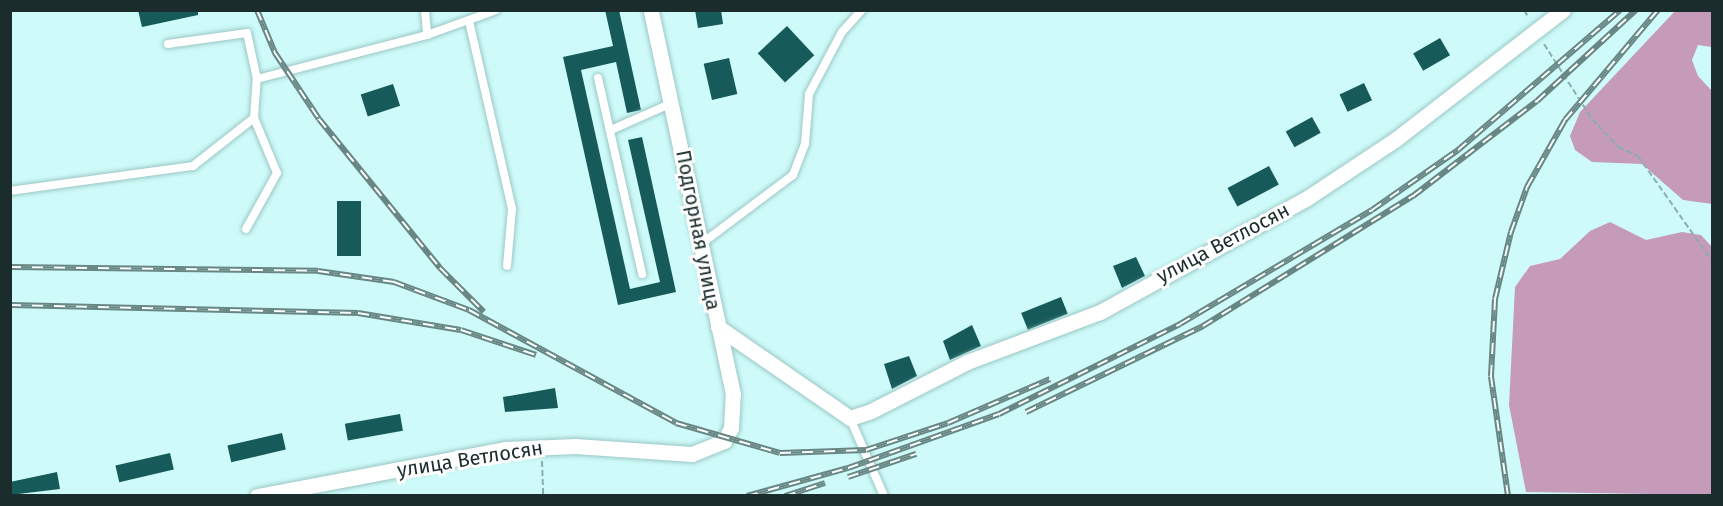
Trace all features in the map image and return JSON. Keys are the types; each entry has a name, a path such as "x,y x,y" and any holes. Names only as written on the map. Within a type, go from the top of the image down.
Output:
{"street":[{"name":"Подгорная улица","path":"651,10 673,103 699,245 734,412 731,428 718,447"},
{"name":"улица Ветлосян","path":"850,418 967,362 1100,312 1307,198 1539,33 1563,10"},
{"path":"718,327 850,418"},
{"name":"улица Ветлосян","path":"257,495 482,452 542,446 680,454 718,447"}],"lane":[{"path":"425,10 427,35"},
{"path":"257,79 427,35 496,10"},
{"path":"699,245 793,175 805,144 809,94 842,32 862,10"},
{"path":"469,21 512,209 507,266"},
{"path":"168,44 247,33 257,79 254,118 277,173 246,229"},
{"path":"598,78 642,274"},
{"path":"611,130 673,103"},
{"path":"10,191 193,166 254,118"},
{"path":"850,418 884,495"}],"path":[{"path":"1524,10 1592,119 1618,147 1638,156 1713,261"},
{"path":"542,446 543,495"}],"shaded area":[{"path":"1675,11 1712,11 1712,47 1698,45 1692,60 1698,76 1712,91 1712,204 1683,200 1642,164 1592,162 1575,150 1570,136 1580,112"},
{"path":"1610,222 1646,240 1682,232 1701,235 1712,247 1712,495 1526,492 1509,405 1515,287 1530,266 1560,259 1590,231"}],"building":[{"path":"138,10 198,10 198,15 142,27"},
{"path":"605,10 619,10 641,110 627,113 616,62 581,70 630,289 660,282 628,140 642,137 676,292 618,305 563,57 613,46"},
{"path":"695,10 721,10 723,24 698,28"},
{"path":"787,26 814,55 785,83 758,53"},
{"path":"1440,38 1450,55 1423,71 1413,54"},
{"path":"729,58 737,94 712,100 704,64"},
{"path":"1364,83 1372,100 1348,112 1340,94"},
{"path":"393,84 400,106 368,116 361,95"},
{"path":"1312,117 1321,133 1294,147 1286,132"},
{"path":"1269,166 1279,185 1237,207 1228,188"},
{"path":"337,201 361,201 361,256 337,256"},
{"path":"1136,257 1145,276 1122,288 1113,266"},
{"path":"1061,297 1068,314 1028,330 1021,313"},
{"path":"972,325 981,346 950,360 943,341"},
{"path":"909,356 917,376 892,389 884,364"},
{"path":"555,388 558,408 505,412 503,397"},
{"path":"400,414 403,431 348,440 345,424"},
{"path":"282,433 286,450 231,462 227,446"},
{"path":"170,453 174,470 119,482 115,466"},
{"path":"57,472 60,489 10,495 10,482"}],"railway":[{"path":"257,10 275,53 319,119 440,268 484,312"},
{"path":"747,496 848,468 999,414 1180,324 1372,210 1458,150 1620,10"},
{"path":"1026,412 1203,326 1413,196 1537,101 1636,10"},
{"path":"1508,496 1491,376 1495,299 1511,232 1527,187 1565,120 1658,10"},
{"path":"10,267 318,271 394,282 469,310 676,423 780,453 866,450 948,423 1050,379"},
{"path":"10,305 358,313 461,330 536,355"},
{"path":"848,477 916,454"},
{"path":"785,496 825,483"}]}
